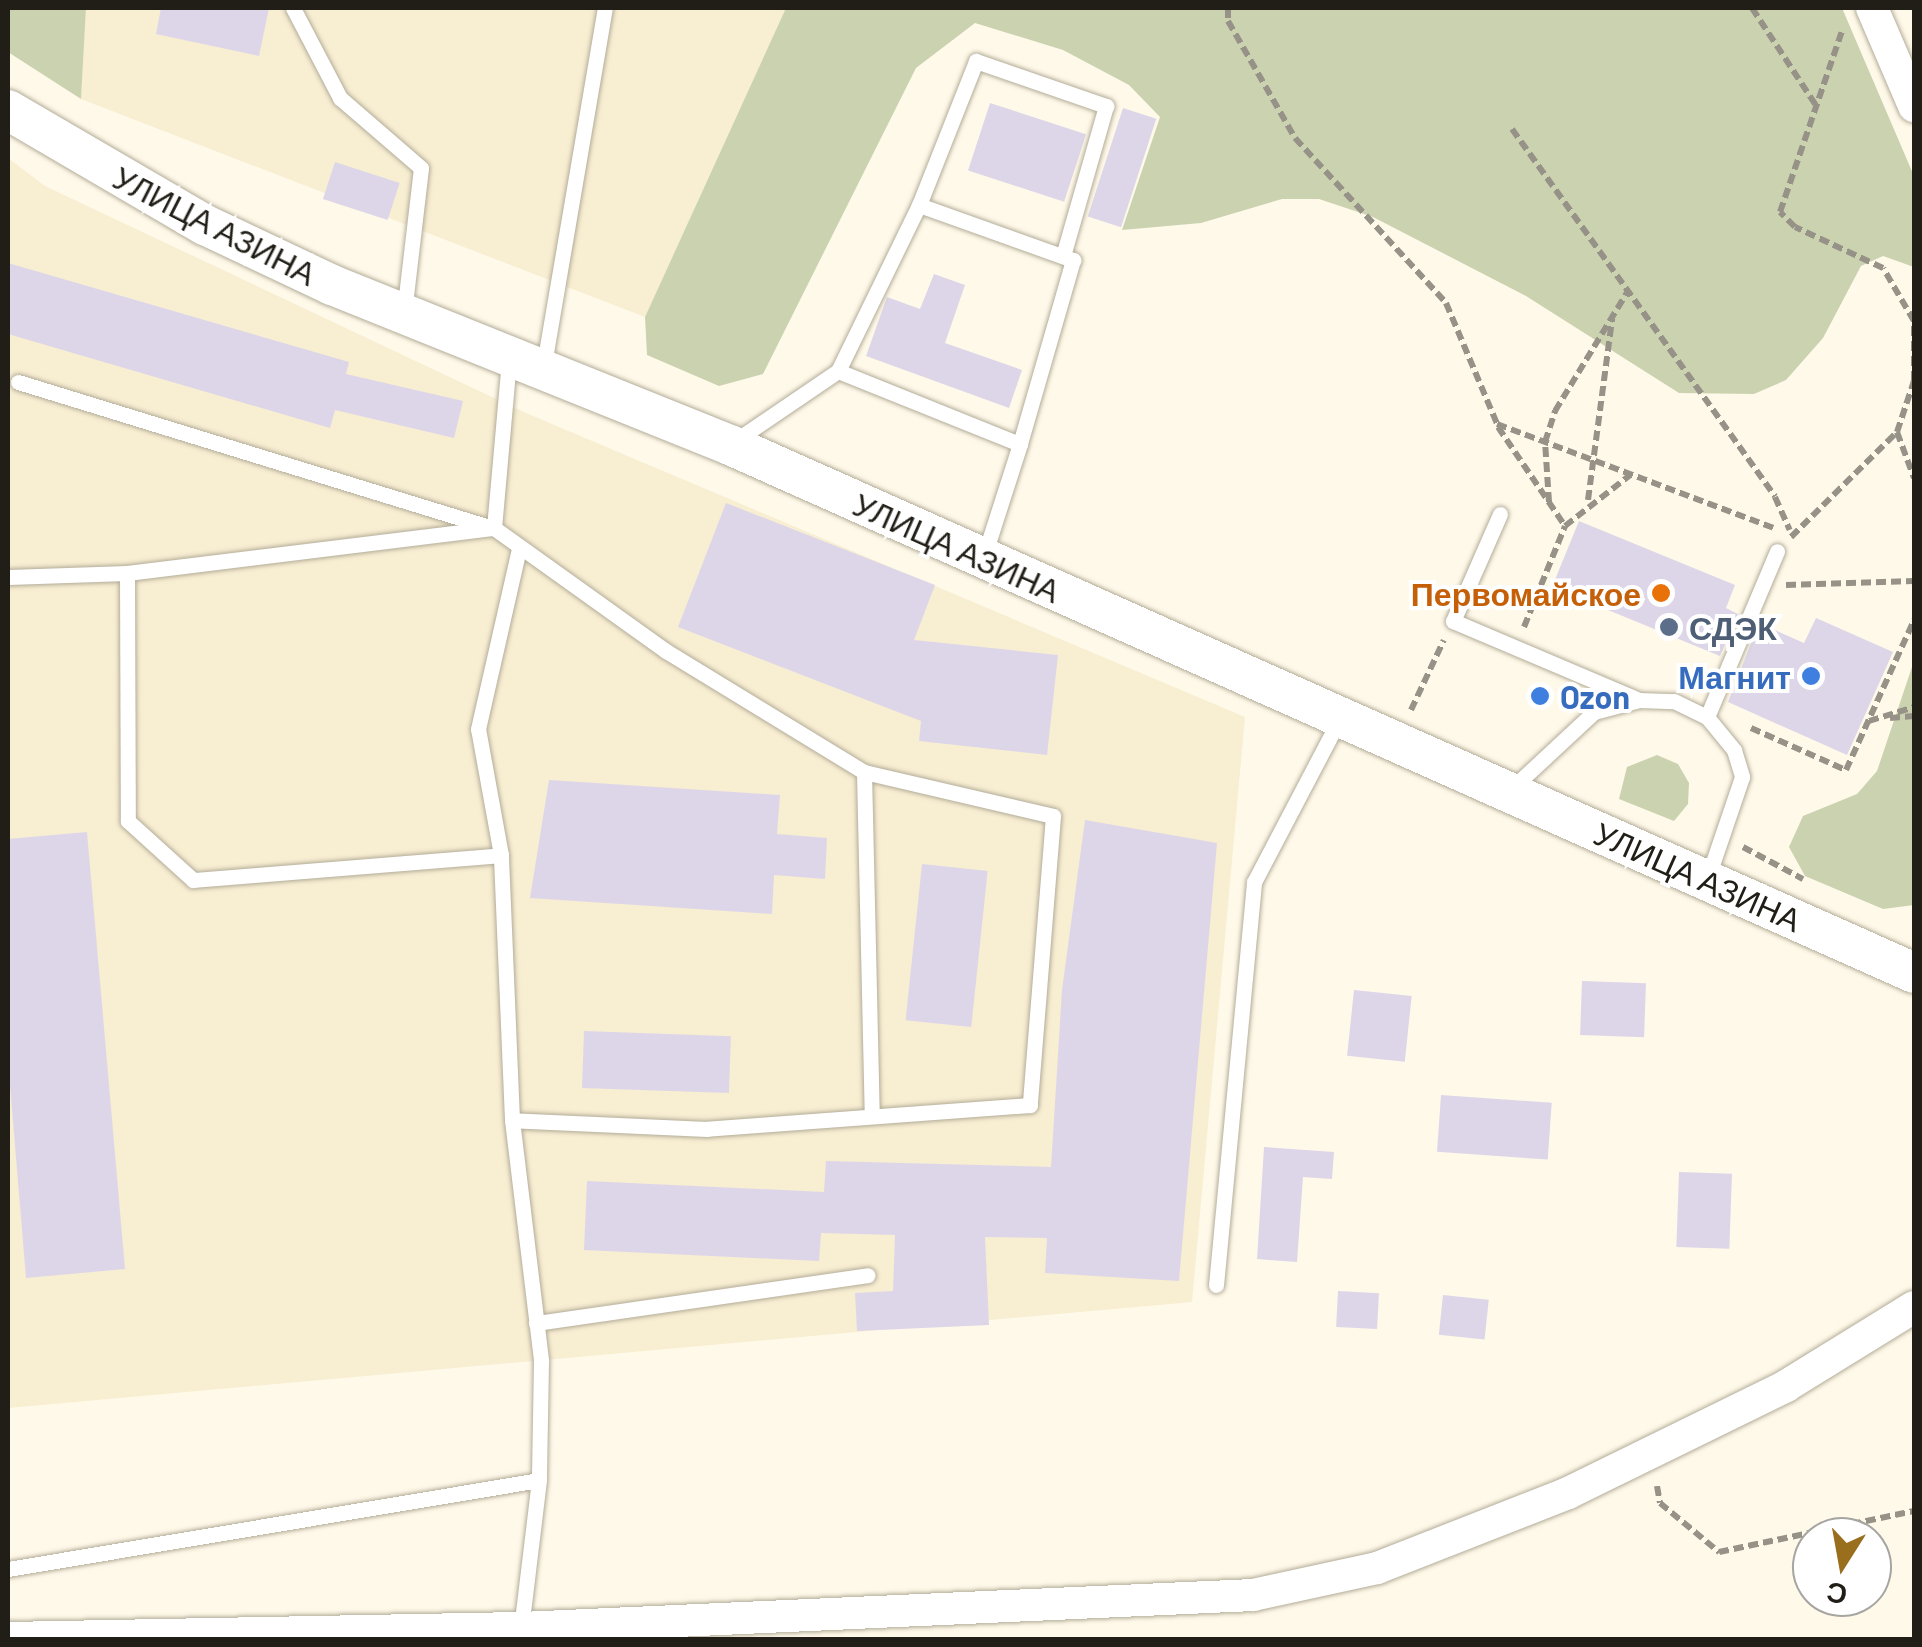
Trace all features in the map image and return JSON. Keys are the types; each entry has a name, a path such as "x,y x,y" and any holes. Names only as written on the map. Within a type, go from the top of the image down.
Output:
{"street":[{"path":"1872,8 1914,106"},
{"name":"УЛИЦА АЗИНА","path":"8,110 205,226 526,367 730,445 1914,974"},
{"path":"8,1638 521,1628 578,1633 1253,1595 1377,1568 1650,1453 1786,1386 1914,1308"}],"lane":[{"path":"294,8 340,98 421,168 404,316"},
{"path":"494,528 605,8"},
{"path":"730,445 838,371 918,205 976,61 1106,106 1063,256"},
{"path":"918,205 1073,260 983,560"},
{"path":"838,371 1020,444"},
{"path":"18,382 494,528 666,651 864,772 1054,816 1030,1105 872,1112 707,1129 512,1120"},
{"path":"1500,514 1453,620 1639,700"},
{"path":"8,577 127,573 494,528"},
{"path":"519,548 478,729 501,855 512,1120 536,1323 540,1480 521,1628"},
{"path":"1709,714 1776,551"},
{"path":"127,573 128,821 193,880 501,855"},
{"path":"1509,791 1594,712 1639,700 1674,701 1709,714 1734,750 1742,777 1707,880"},
{"path":"1216,1284 1254,882 1341,716"},
{"path":"864,772 872,1112"},
{"path":"536,1323 868,1276"},
{"path":"8,1569 540,1480"}],"path":[{"path":"1228,8 1228,21 1295,138 1446,304 1496,424 1565,526"},
{"path":"1752,8 1817,107"},
{"path":"1776,551 1897,432 1914,380 1914,322 1883,268 1795,227 1780,212 1850,8"},
{"path":"1512,129 1775,496 1793,535"},
{"path":"1549,502 1545,442 1628,291"},
{"path":"1588,501 1612,316"},
{"path":"1496,424 1793,535"},
{"path":"1897,432 1914,478"},
{"path":"1516,647 1565,526 1588,501 1631,474"},
{"path":"1762,586 1914,582"},
{"path":"1396,741 1453,620"},
{"path":"1709,714 1846,770 1914,620"},
{"path":"1869,720 1914,708"},
{"path":"1869,720 1914,716"},
{"path":"1650,1453 1660,1503 1719,1552 1914,1511"}],"shaded area":[{"path":"86,8 786,8 645,317 81,99"},
{"path":"8,158 45,186 526,413 1245,717 1192,1302 8,1408"}],"green space":[{"path":"8,8 86,8 81,99 8,52"},
{"path":"786,8 1842,8 1914,176 1914,267 1883,256 1861,266 1823,338 1786,380 1754,394 1679,393 1526,296 1373,217 1319,199 1282,199 1201,223 1122,230 1160,117 1129,85 1063,50 975,23 916,68 763,374 719,386 647,355 645,317"},
{"path":"1914,661 1914,905 1883,909 1805,876 1789,847 1803,816 1857,794 1877,771"},
{"path":"1657,755 1678,764 1689,783 1688,804 1674,821 1619,799 1627,767"}],"building":[{"path":"161,8 269,8 259,56 156,34"},
{"path":"990,103 1086,134 1064,202 968,171"},
{"path":"1123,108 1156,119 1121,227 1088,216"},
{"path":"335,162 400,183 388,220 323,199"},
{"path":"8,263 349,362 346,374 463,401 454,438 335,410 330,428 8,334"},
{"path":"934,274 965,285 945,343 1022,370 1009,408 866,356 887,297 920,309"},
{"path":"726,503 935,585 914,640 1058,655 1047,755 919,741 921,721 678,627"},
{"path":"1579,521 1735,585 1726,608 1738,614 1720,656 1552,587"},
{"name":"Магнит","path":"1816,618 1893,652 1847,755 1728,702 1759,623 1804,643"},
{"path":"549,780 780,795 777,834 827,838 825,879 774,875 772,914 530,898"},
{"path":"1085,820 1217,843 1179,1281 1045,1273 1047,1238 985,1237 989,1325 857,1331 855,1293 893,1291 895,1235 821,1233 819,1261 584,1250 587,1181 824,1192 826,1161 1051,1167 1062,990"},
{"path":"87,832 125,1269 26,1278 8,1061 8,839"},
{"path":"922,864 988,871 971,1027 906,1020"},
{"path":"1582,981 1646,983 1644,1037 1580,1035"},
{"path":"1354,990 1412,996 1405,1062 1347,1056"},
{"path":"584,1031 731,1036 729,1093 582,1088"},
{"path":"1441,1095 1552,1103 1548,1160 1437,1152"},
{"path":"1264,1147 1334,1152 1332,1179 1303,1177 1297,1262 1257,1259"},
{"path":"1679,1172 1732,1174 1729,1249 1676,1247"},
{"path":"1338,1291 1379,1293 1377,1329 1336,1327"},
{"path":"1443,1295 1489,1300 1485,1340 1439,1335"}],"place":[{"name":"Первомайское","path":"1661,593"},
{"name":"СДЭК","path":"1669,627"},
{"name":"Магнит","path":"1811,676"},
{"name":"Ozon","path":"1540,696"}]}
